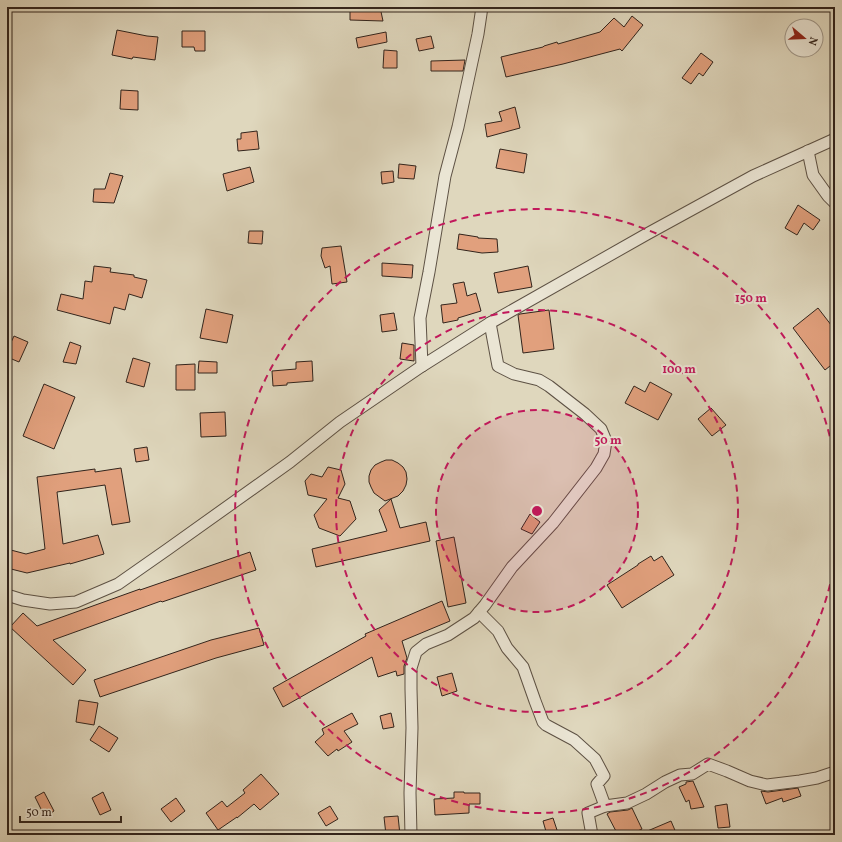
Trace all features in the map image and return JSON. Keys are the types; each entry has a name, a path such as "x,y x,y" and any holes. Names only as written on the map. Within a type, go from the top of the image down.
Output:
{"street":[{"path":"422,366 420,318 445,176 458,127 478,34 482,7"},
{"path":"7,595 23,600 50,604 76,602 118,584 290,462 340,422 422,366 490,323 753,176 835,139"},
{"path":"808,151 814,175 828,196 835,203"},
{"path":"411,835 411,668 416,652 426,644 448,636 474,618 512,567 553,523 596,468 604,454 606,441 601,429 585,414 539,380 514,374 498,366 490,323"},
{"path":"479,612 498,632 507,648 523,667 543,722 574,740 595,759 604,776 597,784 605,806"},
{"path":"592,835 588,812 605,806 627,803 646,794 665,782 680,775 692,774 708,764 750,781 767,785 817,778 835,772"}],"building":[{"path":"366,7 380,7 383,21 350,20 350,10"},
{"path":"632,16 643,25 622,51 620,49 506,77 501,57 543,47 557,42 558,44 600,32 614,18 624,27"},
{"path":"117,30 158,37 155,60 133,57 132,59 112,55"},
{"path":"182,31 205,31 205,51 195,51 194,47 182,47"},
{"path":"386,32 387,42 358,48 356,38"},
{"path":"431,36 434,48 419,51 416,39"},
{"path":"384,50 397,51 397,68 383,68"},
{"path":"701,53 713,62 703,76 699,73 691,84 682,78"},
{"path":"465,60 463,71 431,71 431,61"},
{"path":"121,90 138,91 138,110 120,109"},
{"path":"515,107 520,128 487,137 485,124 502,121 499,112"},
{"path":"257,131 259,149 238,151 237,139 241,139 241,133"},
{"path":"500,149 527,154 524,173 496,168"},
{"path":"399,164 416,166 414,179 398,178"},
{"path":"250,167 254,182 227,191 223,174"},
{"path":"393,171 394,182 382,184 381,172"},
{"path":"110,173 123,176 114,203 93,202 94,189 105,189"},
{"path":"798,205 820,220 813,230 804,223 797,235 785,228"},
{"path":"249,231 263,231 262,244 248,243"},
{"path":"459,234 478,238 497,239 498,252 482,253 457,249"},
{"path":"341,246 347,282 332,284 330,266 325,268 321,256 322,248"},
{"path":"382,263 413,265 412,278 382,276"},
{"path":"94,266 111,268 110,272 134,275 134,277 147,280 142,298 129,294 125,310 114,307 110,324 57,310 61,294 83,299 85,281 92,282"},
{"path":"528,266 532,287 498,293 494,273"},
{"path":"464,282 467,296 476,293 481,311 458,318 458,320 443,323 441,305 457,303 453,284"},
{"path":"818,308 835,330 835,362 825,370 793,328"},
{"path":"206,309 233,315 227,343 200,338"},
{"path":"549,310 554,349 523,353 518,315"},
{"path":"394,313 397,330 382,332 380,315"},
{"path":"14,336 28,342 19,362 7,357 7,351"},
{"path":"70,342 81,346 76,364 63,362"},
{"path":"402,343 414,345 414,361 400,359"},
{"path":"133,358 150,363 144,387 126,382"},
{"path":"199,361 217,362 217,373 198,373"},
{"path":"312,361 313,381 287,383 287,385 273,386 272,371 296,369 296,362"},
{"path":"195,364 195,390 176,390 176,365"},
{"path":"650,382 672,394 658,420 625,403 634,386 645,392"},
{"path":"44,384 75,397 54,449 23,436"},
{"path":"711,408 726,425 712,436 698,419"},
{"path":"225,412 226,436 201,437 200,413"},
{"path":"147,447 149,460 136,462 134,449"},
{"path":"386,460 392,460 403,467 406,472 407,479 403,491 398,496 385,501 374,493 369,482 369,476 375,465"},
{"path":"328,467 341,470 345,484 338,498 350,501 356,519 340,536 319,528 314,515 327,499 308,495 305,481 311,474 322,477"},
{"path":"121,468 130,522 112,525 105,485 57,492 63,544 98,535 104,554 70,564 27,573 7,568 7,549 26,554 45,549 37,477 95,469 95,472"},
{"path":"391,499 400,528 426,522 430,541 316,567 312,549 387,531 379,510"},
{"path":"530,514 540,522 532,534 521,529"},
{"path":"454,537 466,603 448,607 436,541"},
{"path":"250,552 256,570 162,602 161,601 53,640 86,670 73,685 10,627 23,613 37,626"},
{"path":"651,556 654,561 662,556 674,575 622,608 607,585"},
{"path":"442,601 450,621 402,641 407,658 404,666 404,674 397,676 396,671 378,677 372,657 283,707 273,688 366,636 365,634"},
{"path":"259,628 264,645 216,658 100,697 94,680 211,640"},
{"path":"452,673 457,691 442,696 437,677"},
{"path":"79,700 98,703 94,725 76,722"},
{"path":"352,713 358,724 344,731 352,742 338,751 337,749 328,756 315,742 324,734 322,729"},
{"path":"391,713 394,727 383,729 380,716"},
{"path":"99,726 118,738 109,752 90,740"},
{"path":"261,774 279,794 260,810 254,804 237,818 218,830 206,813 222,801 227,807 245,793 243,790"},
{"path":"693,781 704,807 691,809 689,800 686,802 679,787 686,784 686,782"},
{"path":"798,788 801,796 783,802 782,798 766,804 761,791 768,792"},
{"path":"44,792 54,811 45,817 35,797"},
{"path":"103,792 111,810 100,815 92,798"},
{"path":"454,792 480,793 480,804 469,804 469,813 435,815 434,799 454,798"},
{"path":"176,798 185,811 171,822 161,809"},
{"path":"727,804 730,827 718,828 715,806"},
{"path":"330,806 338,819 326,826 318,813"},
{"path":"632,808 642,829 629,835 618,835 607,814 610,812 628,810"},
{"path":"398,816 400,835 386,835 384,817"},
{"path":"553,818 558,833 547,835 543,821"},
{"path":"671,821 677,835 638,835"}]}
